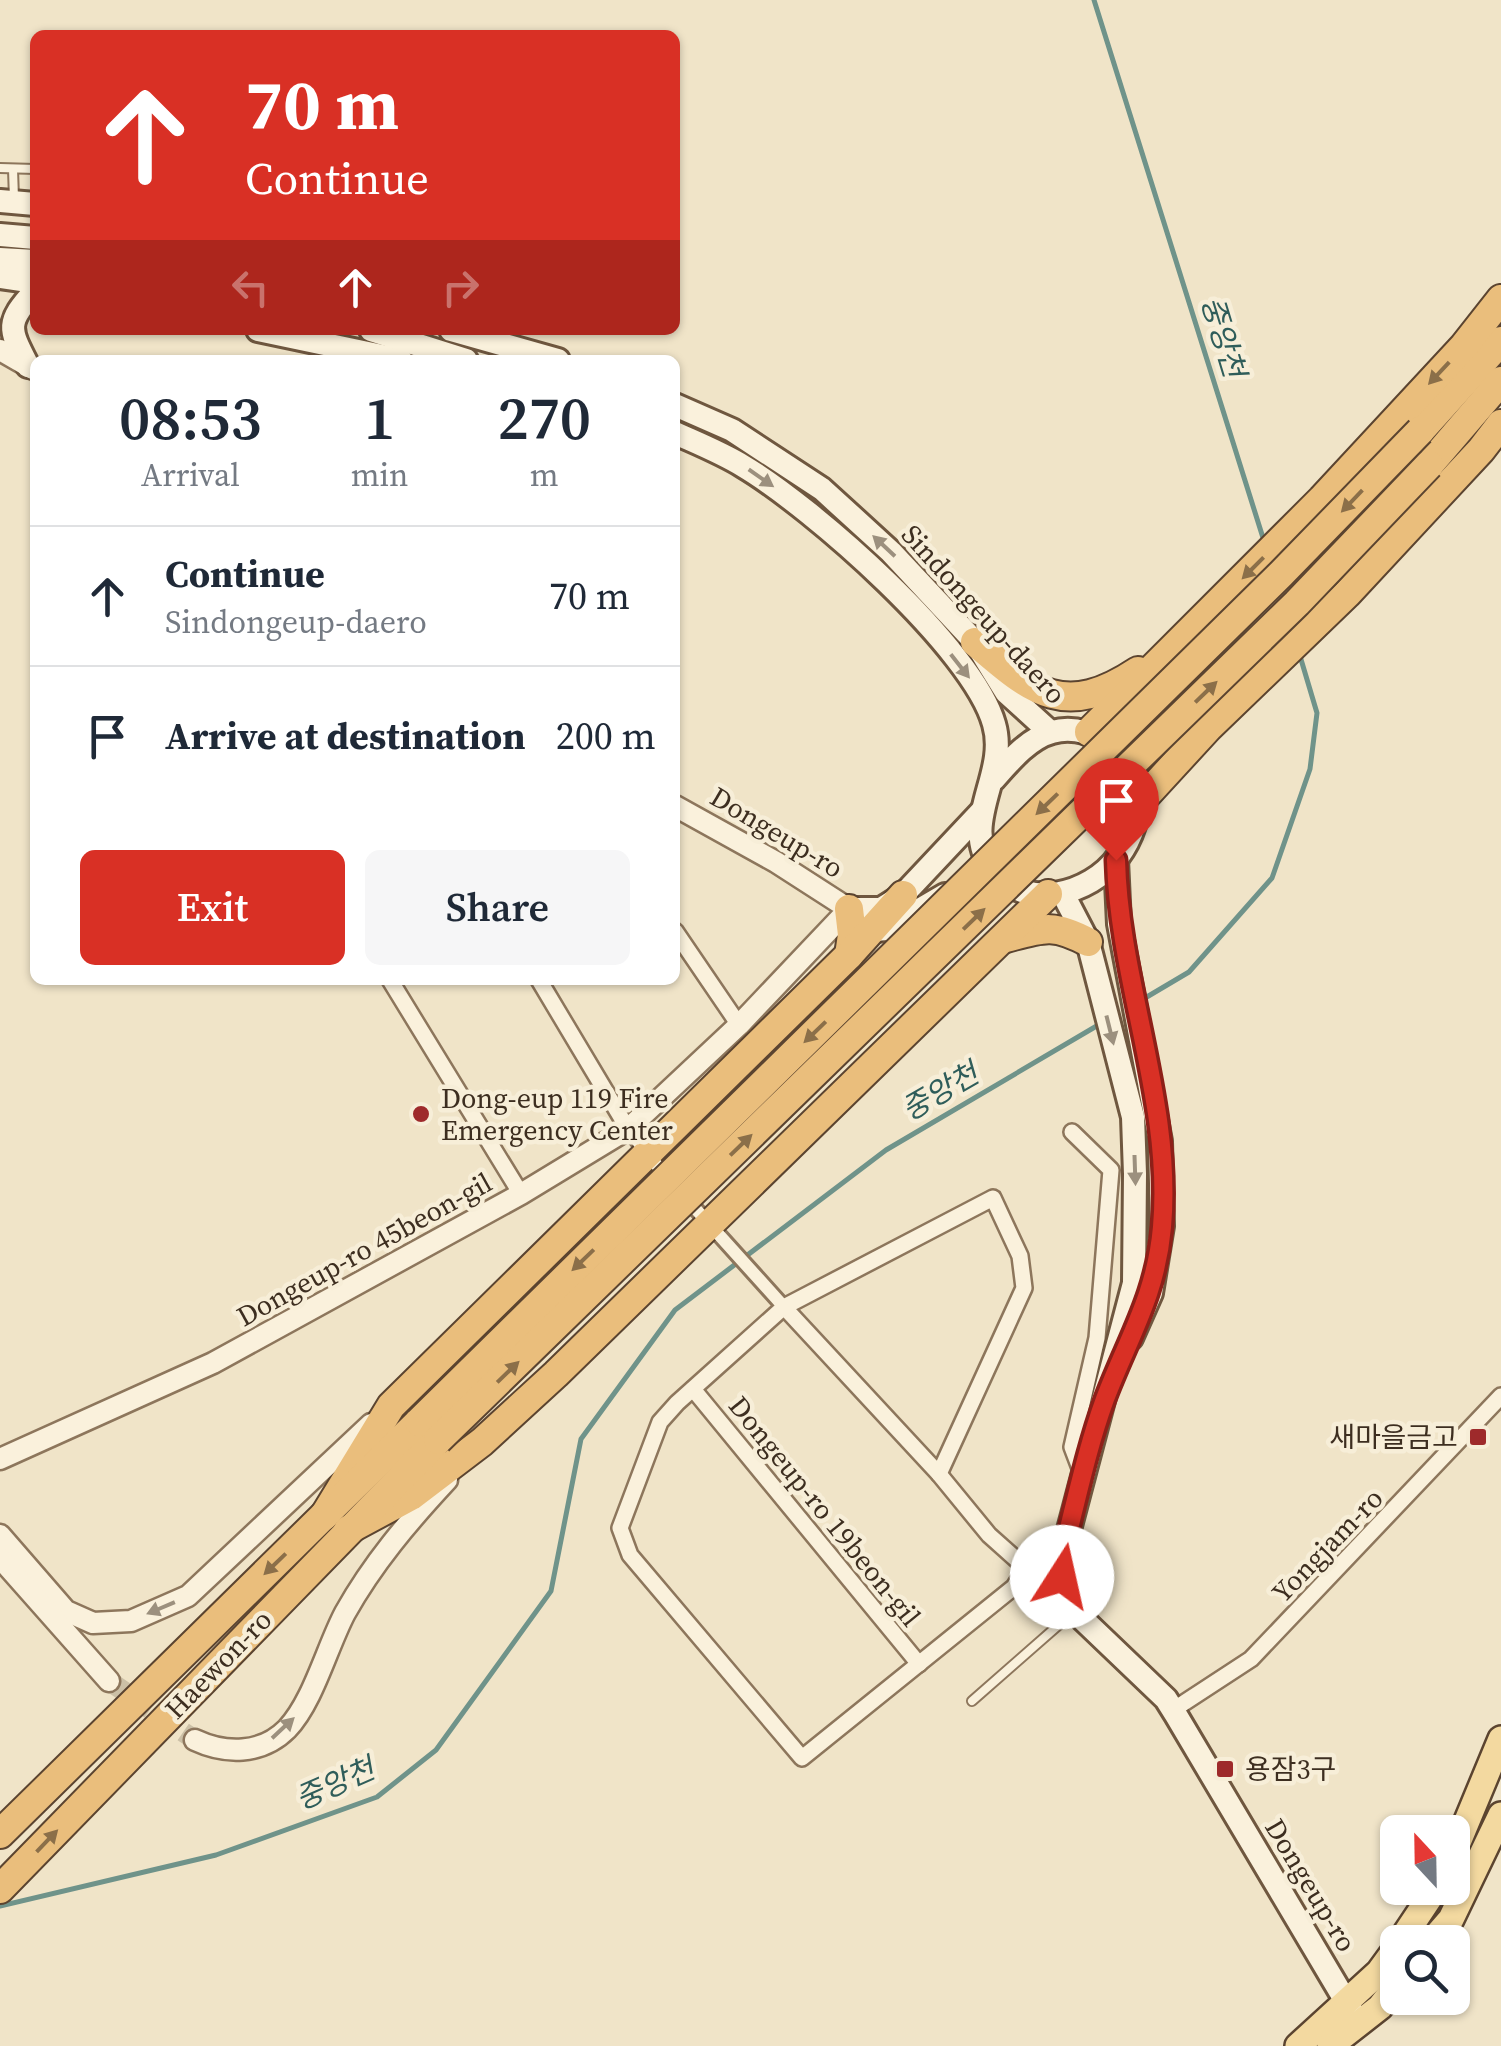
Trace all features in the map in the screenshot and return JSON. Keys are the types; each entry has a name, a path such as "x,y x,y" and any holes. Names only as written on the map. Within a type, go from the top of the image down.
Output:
{"highway":[{"path":"1089,732 1322,498 1464,346 1501,298"},
{"path":"428,1431 1282,574 1501,341"},
{"path":"428,1431 1298,603 1429,466 1501,381"},
{"path":"1139,803 1208,728 1347,594 1482,450 1501,424"},
{"path":"975,642 1018,679 1047,695 1084,696 1123,681 1177,645"},
{"path":"336,1523 412,1496 482,1442 715,1230 1004,938 1055,894"},
{"path":"336,1523 390,1406 850,955 903,895"},
{"path":"849,910 850,955"},
{"path":"1004,938 1046,927 1061,928 1088,942"},
{"name":"Haewon-ro","path":"0,1834 336,1523 428,1431"},
{"name":"Haewon-ro","path":"0,1890 95,1792 336,1523"}],"main road":[{"path":"0,235 30,238"},
{"path":"0,259 30,261"},
{"path":"0,277 30,281"},
{"path":"30,297 13,316 12,334 30,366"},
{"path":"282,335 377,355"},
{"path":"387,335 450,355"},
{"path":"471,335 541,355"},
{"path":"483,335 498,342"},
{"name":"Sindongeup-daero","path":"680,407 732,430 822,489 892,552 975,642 1006,692 1050,732"},
{"name":"Sindongeup-daero","path":"680,434 742,465 790,498 872,567 981,693 996,727 994,779"},
{"path":"1050,732 1089,732 1121,750 1135,778 1139,803 1128,840 1102,874 1055,894 1025,893 994,871 978,835 994,779 1030,744 1050,732"},
{"path":"849,910 881,909 903,895 982,811"},
{"path":"1104,1401 1151,1292 1162,1226 1157,1110 1119,924 1116,860"},
{"path":"849,910 875,930 886,928 971,878 994,871"},
{"path":"1055,894 1088,942 1132,1117 1134,1283 1104,1401"},
{"name":"Dongeup-ro","path":"1104,1401 1061,1560 1062,1577 1074,1611 1173,1710 1353,2013"},
{"path":"1469,1815 1501,1739"},
{"path":"1445,1925 1501,1815"},
{"path":"1330,2046 1380,1971"},
{"path":"1298,2046 1353,2013 1380,2007"}],"street":[{"path":"0,350 30,367"},
{"name":"Dongeup-ro","path":"680,809 776,862 849,910"},
{"name":"Dongeup-ro 45beon-gil","path":"0,1459 213,1363 522,1194 628,1130 739,1026 849,910"},
{"path":"680,938 739,1026"},
{"path":"393,985 522,1194"},
{"path":"542,985 645,1153 939,1474 989,1535 1026,1568 1062,1577"},
{"name":"Dongeup-ro","path":"1072,1132 1111,1170 1097,1338 1072,1447 1084,1476"},
{"name":"Dongeup-ro 19beon-gil","path":"939,1474 1024,1288 1020,1256 993,1198 780,1303 660,1422 620,1528 630,1555 802,1758 1014,1586 1026,1568"},
{"name":"Dongeup-ro 19beon-gil","path":"693,1389 919,1664"},
{"name":"Yongjam-ro","path":"1173,1710 1251,1659 1501,1396"},
{"path":"0,1534 66,1611 93,1622 131,1621 188,1596 390,1406"},
{"path":"196,1740 220,1751 259,1748 286,1730 302,1707 346,1613 391,1541 482,1442"},
{"path":"0,1558 109,1681"}],"lane":[{"path":"0,168 30,169"},
{"path":"13,168 16,203"},
{"path":"972,1701 1074,1611"}],"waterway":[{"name":"중앙천","path":"1094,0 1264,541"},
{"name":"중앙천","path":"1140,1001 1189,972 1272,878 1310,769 1317,713 1300,656"},
{"name":"중앙천","path":"0,1906 216,1855 377,1797 436,1750 551,1591 581,1439 675,1310 886,1150 1100,1024"}],"tunnel":[{"path":"109,1681 195,1740"}],"place":[{"name":"Dong-eup 119 Fire Emergency Center","path":"421,1114"},
{"name":"새마을금고","path":"1478,1437"},
{"name":"용잠3구","path":"1225,1769"}],"route":[{"path":"1062,1577 1061,1560 1104,1401 1151,1292 1162,1226 1157,1110 1119,924 1116,860"}]}
